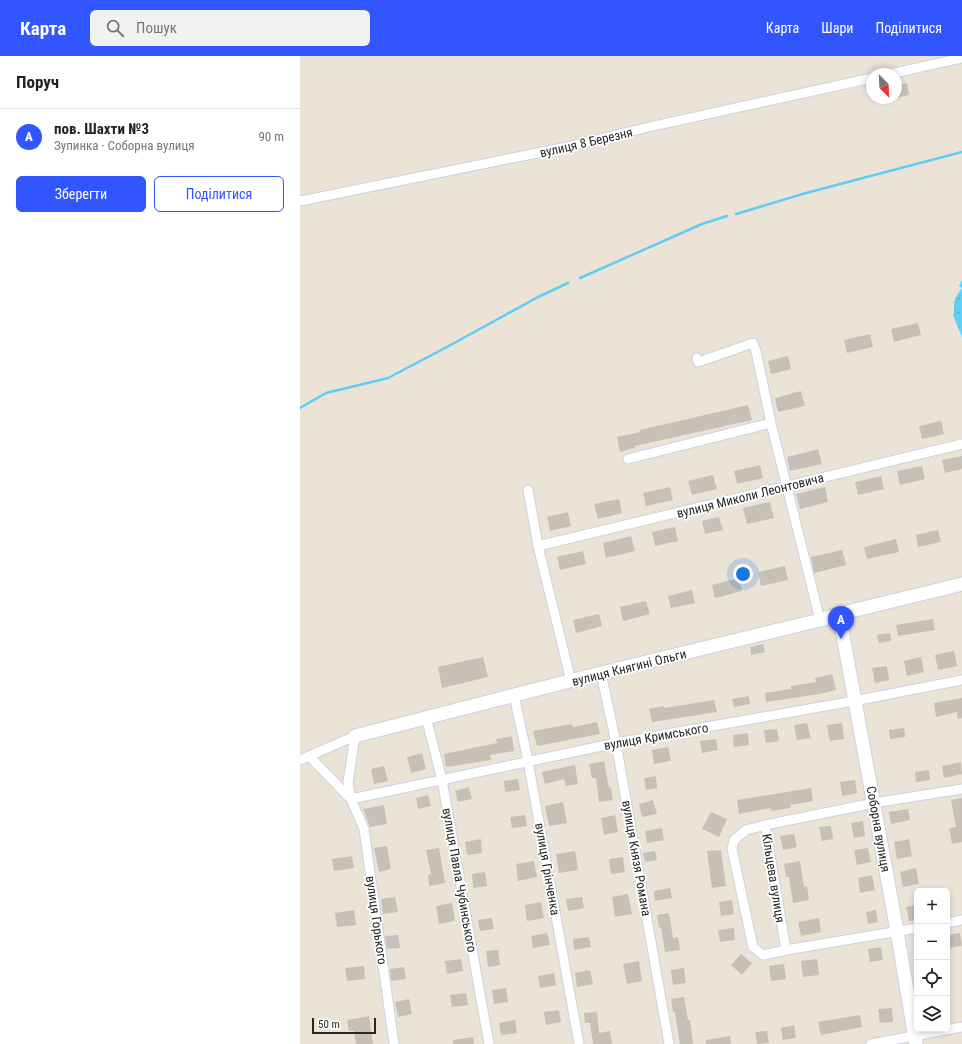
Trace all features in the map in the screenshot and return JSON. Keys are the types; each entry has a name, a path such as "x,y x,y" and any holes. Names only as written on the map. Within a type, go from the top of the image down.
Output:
{"street":[{"path":"902,71 962,58"},
{"name":"вулиця 8 Березня","path":"300,201 562,148 649,127 866,79"},
{"path":"696,358 698,362 753,343 756,351 770,423 820,620"},
{"path":"628,459 770,423"},
{"name":"вулиця Миколи Леонтовича","path":"538,546 962,444"},
{"path":"528,490 538,546 571,681"},
{"name":"вулиця Княгині Ольги","path":"300,760 355,736 426,717 962,584"},
{"name":"Соборна вулиця","path":"839,614 897,931 915,1040"},
{"name":"вулиця Князя Романа","path":"601,673 616,743 670,1044"},
{"name":"вулиця Кримського","path":"352,799 616,743 854,701 962,680"},
{"name":"вулиця Грінченка","path":"514,695 528,761 579,1044"},
{"name":"вулиця Павла Чубинського","path":"426,717 442,780 489,1044"},
{"path":"352,799 348,782 355,736"},
{"path":"309,756 352,799"},
{"name":"Кільцева вулиця","path":"786,950 765,826 874,803 962,789"},
{"name":"вулиця Горького","path":"352,799 364,829 394,1044"},
{"path":"765,826 746,830 734,840 732,849 752,947 763,955 914,928"},
{"path":"950,922 962,920"},
{"path":"871,1044 915,1040 962,1027"}],"water":[{"path":"962,280 962,288 959,286"},
{"path":"962,288 962,337 953,315 955,300"}],"building":[{"path":"907,83 909,95 902,97 902,84"},
{"path":"918,323 921,335 894,342 891,329"},
{"path":"870,334 873,347 847,353 844,340"},
{"path":"788,356 791,369 771,374 768,361"},
{"path":"801,391 805,406 778,412 775,398"},
{"path":"748,405 752,420 635,446 635,448 620,452 617,437 640,432 640,430"},
{"path":"941,421 944,434 922,439 919,426"},
{"path":"818,449 822,464 790,471 787,457"},
{"path":"962,456 962,469 945,473 942,460"},
{"path":"760,465 763,478 737,484 734,471"},
{"path":"922,466 925,479 900,485 897,471"},
{"path":"713,475 717,489 692,495 688,481"},
{"path":"881,476 884,489 858,495 855,482"},
{"path":"670,487 673,500 646,506 643,493"},
{"path":"825,487 828,502 800,509 796,494"},
{"path":"619,499 622,513 598,519 594,504"},
{"path":"770,502 774,518 747,524 743,508"},
{"path":"568,512 571,526 550,531 547,517"},
{"path":"719,517 723,530 705,534 702,521"},
{"path":"675,527 678,541 655,546 652,532"},
{"path":"938,530 941,542 918,547 916,535"},
{"path":"631,536 635,551 606,558 603,543"},
{"path":"896,539 899,552 867,559 864,547"},
{"path":"842,550 846,565 814,573 811,557"},
{"path":"583,551 586,564 560,570 557,557"},
{"path":"785,566 788,580 761,586 758,572"},
{"path":"739,578 742,591 715,598 712,585"},
{"path":"692,590 695,603 671,608 668,596"},
{"path":"646,601 650,614 623,621 620,607"},
{"path":"599,614 602,626 576,633 573,620"},
{"path":"933,619 935,630 898,636 896,625"},
{"path":"890,633 891,641 879,643 877,635"},
{"path":"763,644 765,652 751,655 750,647"},
{"path":"954,651 957,666 938,670 935,655"},
{"path":"483,657 488,677 442,688 438,667"},
{"path":"921,657 924,672 907,676 904,661"},
{"path":"887,666 889,680 875,683 872,668"},
{"path":"832,674 836,690 766,702 765,693 791,689 791,686 816,682 815,678"},
{"path":"749,696 750,704 734,707 732,699"},
{"path":"962,698 962,718 958,719 957,712 936,717 934,703"},
{"path":"714,700 717,712 652,722 649,709"},
{"path":"597,722 600,734 537,746 533,731 572,724 573,727"},
{"path":"807,723 811,738 797,740 794,725"},
{"path":"842,723 844,739 830,741 827,725"},
{"path":"904,728 905,737 890,739 889,730"},
{"path":"777,729 779,741 766,743 764,730"},
{"path":"748,733 749,745 734,747 733,735"},
{"path":"512,736 514,751 490,755 491,760 446,767 444,754 497,743 496,739"},
{"path":"716,739 718,750 702,753 700,741"},
{"path":"668,747 671,761 654,764 652,750"},
{"path":"422,753 426,769 411,773 407,757"},
{"path":"604,761 613,800 599,802 596,778 592,778 589,764"},
{"path":"961,762 962,774 944,778 942,766"},
{"path":"575,765 578,784 566,786 564,779 545,784 542,772"},
{"path":"384,766 388,781 374,784 371,769"},
{"path":"929,770 930,780 916,782 915,772"},
{"path":"656,776 657,788 646,790 644,778"},
{"path":"518,779 520,790 505,792 504,781"},
{"path":"855,780 857,793 842,796 840,782"},
{"path":"469,787 472,799 458,802 455,791"},
{"path":"811,788 813,801 790,805 791,808 771,811 771,808 739,814 737,800"},
{"path":"428,795 431,806 418,809 416,798"},
{"path":"962,798 962,842 952,844 949,828 956,827 951,800"},
{"path":"653,800 657,814 642,817 639,804"},
{"path":"563,802 567,823 549,826 545,806"},
{"path":"384,805 387,824 370,827 363,809"},
{"path":"908,809 910,820 891,824 889,812"},
{"path":"711,812 727,819 719,837 702,829"},
{"path":"525,815 527,826 512,828 510,817"},
{"path":"615,815 618,832 604,835 601,818"},
{"path":"863,821 865,836 854,838 851,823"},
{"path":"831,826 833,839 822,841 819,827"},
{"path":"662,828 664,840 647,843 645,831"},
{"path":"794,834 797,847 783,850 780,836"},
{"path":"481,839 482,853 467,855 465,842"},
{"path":"909,839 912,856 897,859 894,842"},
{"path":"387,846 391,869 379,872 374,848"},
{"path":"439,848 445,883 429,886 428,875 431,874 426,850"},
{"path":"868,848 871,862 857,865 854,850"},
{"path":"721,850 726,886 712,888 707,851"},
{"path":"575,851 578,870 559,873 556,854"},
{"path":"655,851 657,860 645,862 643,853"},
{"path":"352,856 354,868 334,871 332,859"},
{"path":"623,857 625,872 611,874 609,859"},
{"path":"534,861 537,877 518,881 516,864"},
{"path":"800,861 804,887 807,886 809,900 793,903 789,877 786,877 784,864"},
{"path":"916,868 919,884 903,887 900,872"},
{"path":"485,872 487,886 473,888 472,874"},
{"path":"872,875 875,890 860,893 858,878"},
{"path":"670,888 672,898 655,901 654,891"},
{"path":"628,894 632,914 615,917 612,897"},
{"path":"395,897 398,912 383,914 381,899"},
{"path":"582,897 584,908 568,911 566,899"},
{"path":"732,900 734,914 721,916 719,902"},
{"path":"541,902 544,918 527,921 525,905"},
{"path":"452,903 455,921 439,924 436,906"},
{"path":"914,906 914,920 909,921 906,907"},
{"path":"354,910 356,925 337,927 335,913"},
{"path":"876,910 878,922 868,924 866,912"},
{"path":"669,913 673,938 678,937 680,950 665,952 661,927 659,928 657,915"},
{"path":"492,918 494,929 480,931 478,920"},
{"path":"819,918 821,932 801,936 798,922"},
{"path":"734,928 735,940 720,942 718,930"},
{"path":"547,933 550,945 533,948 531,936"},
{"path":"960,933 962,946 950,948 950,935"},
{"path":"398,935 400,948 387,949 385,936"},
{"path":"589,937 591,947 574,950 573,939"},
{"path":"881,947 883,960 870,962 868,949"},
{"path":"498,950 500,965 488,967 486,951"},
{"path":"741,954 752,963 742,975 731,965"},
{"path":"461,959 463,971 447,974 445,961"},
{"path":"817,959 819,975 803,977 801,961"},
{"path":"639,961 642,981 627,984 623,964"},
{"path":"784,964 786,979 771,981 769,966"},
{"path":"364,966 365,979 347,981 345,968"},
{"path":"404,967 406,979 391,981 390,969"},
{"path":"684,968 686,983 673,985 671,970"},
{"path":"590,970 593,984 577,987 575,973"},
{"path":"554,973 556,985 540,988 538,976"},
{"path":"506,988 508,1002 494,1004 492,990"},
{"path":"466,993 468,1005 452,1007 450,995"},
{"path":"684,997 688,1020 690,1020 693,1044 680,1044 675,1012 673,1012 671,999"},
{"path":"409,999 412,1014 398,1017 395,1002"},
{"path":"892,1008 893,1022 880,1023 878,1009"},
{"path":"559,1010 561,1022 546,1025 544,1012"},
{"path":"597,1012 599,1033 610,1031 612,1044 593,1044 590,1023 585,1023 584,1013"},
{"path":"860,1015 862,1027 821,1035 818,1022"},
{"path":"369,1016 373,1044 356,1044 354,1031 349,1031 347,1020"},
{"path":"515,1020 517,1033 501,1035 499,1023"},
{"path":"794,1025 796,1038 783,1040 781,1028"},
{"path":"767,1031 769,1043 757,1044 755,1032"},
{"path":"730,1036 731,1044 706,1044 706,1040"},
{"path":"473,1037 474,1044 453,1044 453,1040"}],"waterway":[{"path":"736,214 806,193 962,152"},
{"path":"580,278 702,224 727,216"},
{"path":"300,408 326,393 388,378 538,297 568,283"}],"place":[{"name":"пов. Шахти №3","path":"841,639"}]}
